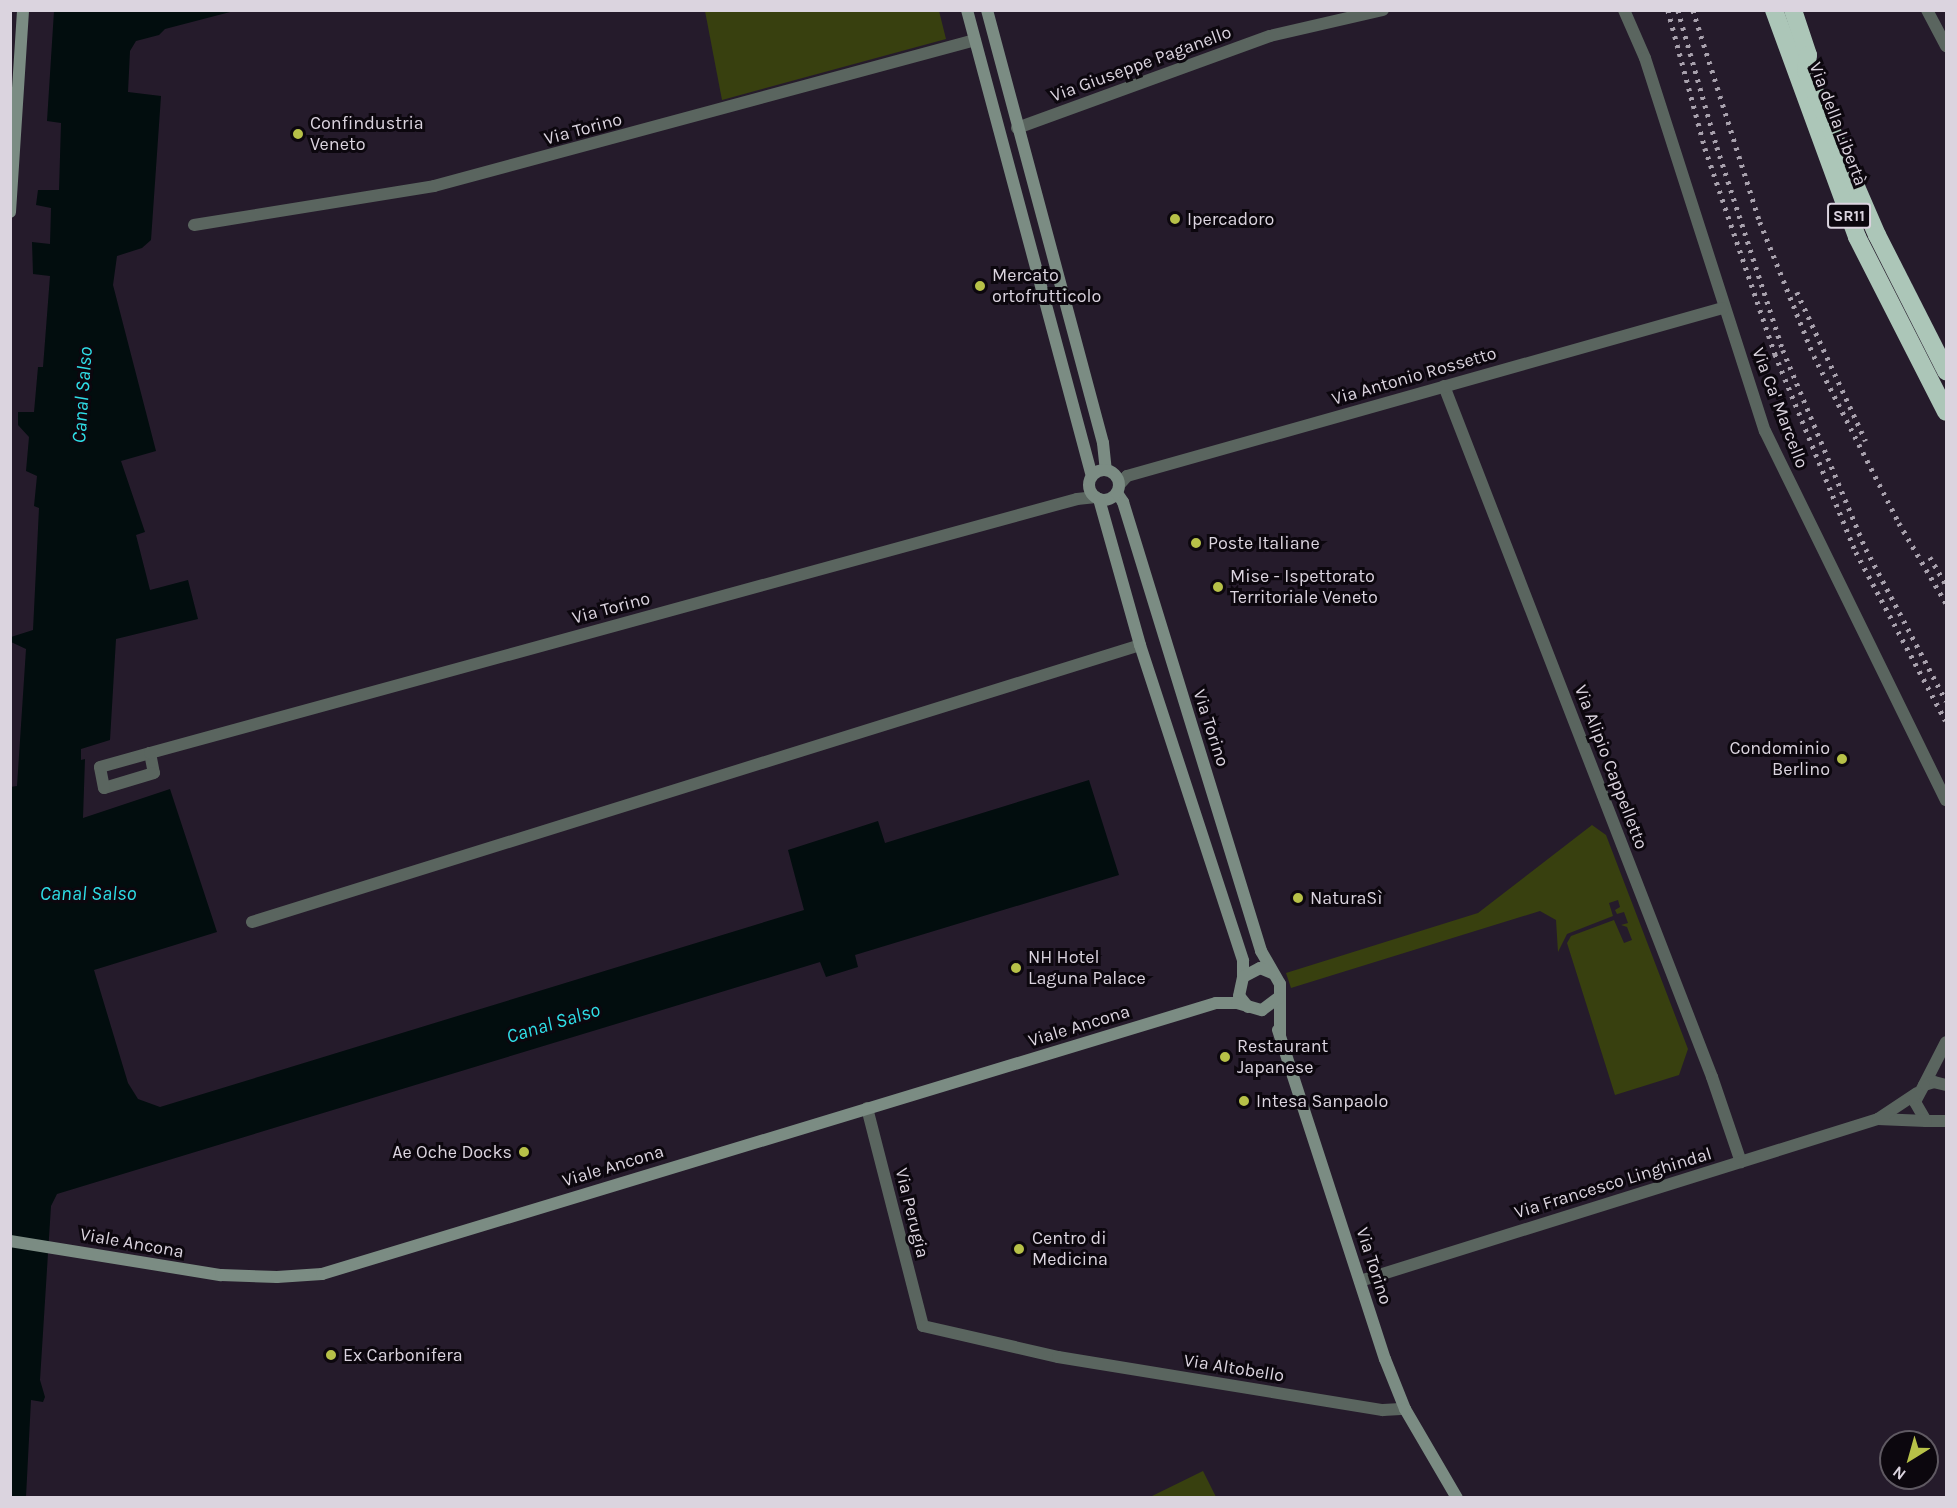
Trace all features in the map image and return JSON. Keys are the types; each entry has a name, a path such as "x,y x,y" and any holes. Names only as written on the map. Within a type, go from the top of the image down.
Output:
{"highway":[{"name":"Via della Libertà","path":"1774,10 1857,237 1947,412"},
{"name":"Via della Libertà","path":"1793,10 1808,55 1806,71 1877,235 1947,371"}],"street":[{"path":"10,212 13,124 23,10"},
{"path":"967,10 1094,490 1140,645 1243,961 1239,996 1248,1007 1262,1010 1278,998"},
{"path":"987,10 1103,443 1106,470 1094,490"},
{"name":"Via Giuseppe Paganello","path":"1017,128 1270,36 1383,10"},
{"name":"Via Ca' Marcello","path":"1624,10 1645,58 1723,308 1780,465 1947,800"},
{"path":"1927,10 1947,46"},
{"name":"Via Torino","path":"194,225 434,186 975,40"},
{"path":"1806,71 1852,158 1902,273 1947,354"},
{"name":"Via Antonio Rossetto","path":"1118,489 1127,476 1723,308"},
{"name":"Via Alipio Cappelletto","path":"1444,386 1712,1077 1741,1162"},
{"name":"Via Torino","path":"1106,470 1117,477 1118,489 1261,951 1280,984 1278,998 1280,1035 1360,1281 1405,1409 1457,1497"},
{"path":"1094,490 1111,498 1118,489"},
{"name":"Via Torino","path":"150,753 1080,499 1094,490"},
{"path":"252,922 1140,645"},
{"path":"1241,979 1260,968 1272,973"},
{"name":"Viale Ancona","path":"1216,1003 1241,979"},
{"name":"Viale Ancona","path":"10,1241 221,1275 277,1277 322,1274 1216,1003 1233,1002 1248,1007"},
{"name":"Via Torino","path":"1262,1010 1280,1035"},
{"path":"1939,1123 1915,1107 1921,1089 1947,1042"},
{"path":"1921,1089 1934,1082 1947,1085"},
{"name":"Via Francesco Linghindal","path":"1360,1281 1878,1119 1921,1089"},
{"name":"Via Perugia","path":"867,1108 923,1326"},
{"name":"Via Francesco Linghindal","path":"1878,1119 1939,1123"},
{"name":"Via Altobello","path":"923,1326 1058,1357 1383,1410 1405,1409"}],"green space":[{"path":"705,11 939,11 946,39 722,100"},
{"path":"1592,825 1606,835 1688,1049 1679,1075 1615,1095 1567,943 1571,936 1614,920 1624,943 1632,940 1627,927 1621,925 1628,923 1624,912 1617,914 1615,910 1620,907 1618,900 1609,903 1613,916 1567,934 1558,952 1556,920 1540,911 1291,988 1286,973 1478,913"},
{"path":"1203,1471 1216,1497 1150,1497"}],"water":[{"name":"Canal Salso","path":"54,11 234,11 165,29 159,35 136,41 130,51 128,92 161,96 151,240 142,248 117,256 113,285 156,451 121,461 145,532 136,535 150,590 188,580 198,619 116,639 110,740 81,749 81,760 85,759 83,818 170,789 217,932 94,970 128,1083 138,1099 160,1107 804,910 788,850 878,821 885,843 1089,780 1119,875 855,955 858,967 826,977 820,962 57,1194 51,1206 40,1380 45,1397 43,1402 31,1400 26,1497 11,1497 10,787 17,786 26,649 11,642 11,637 33,630 39,508 34,506 37,476 26,471 29,437 18,425 18,412 34,412 38,367 43,367 50,276 33,274 32,242 50,244 51,208 36,205 38,190 59,190 61,123 47,121"}],"railway":[{"path":"1668,10 1705,148 1775,354 1856,552 1946,721"},
{"path":"1678,10 1717,147 1783,350 1866,549 1946,701"},
{"path":"1693,10 1760,222 1814,356 1899,523 1946,603"},
{"path":"1797,292 1866,441"},
{"path":"1930,557 1946,585"}],"place":[{"name":"Confindustria Veneto","path":"298,134"},
{"name":"Ipercadoro","path":"1175,219"},
{"name":"Mercato ortofrutticolo","path":"980,286"},
{"name":"Poste Italiane","path":"1196,543"},
{"name":"Mise - Ispettorato Territoriale Veneto","path":"1218,587"},
{"name":"Condominio Berlino","path":"1842,759"},
{"name":"NaturaSì","path":"1298,898"},
{"name":"NH Hotel Laguna Palace","path":"1016,968"},
{"name":"Restaurant Japanese","path":"1225,1057"},
{"name":"Intesa Sanpaolo","path":"1244,1101"},
{"name":"Ae Oche Docks","path":"524,1152"},
{"name":"Centro di Medicina","path":"1019,1249"},
{"name":"Ex Carbonifera","path":"331,1355"}]}
